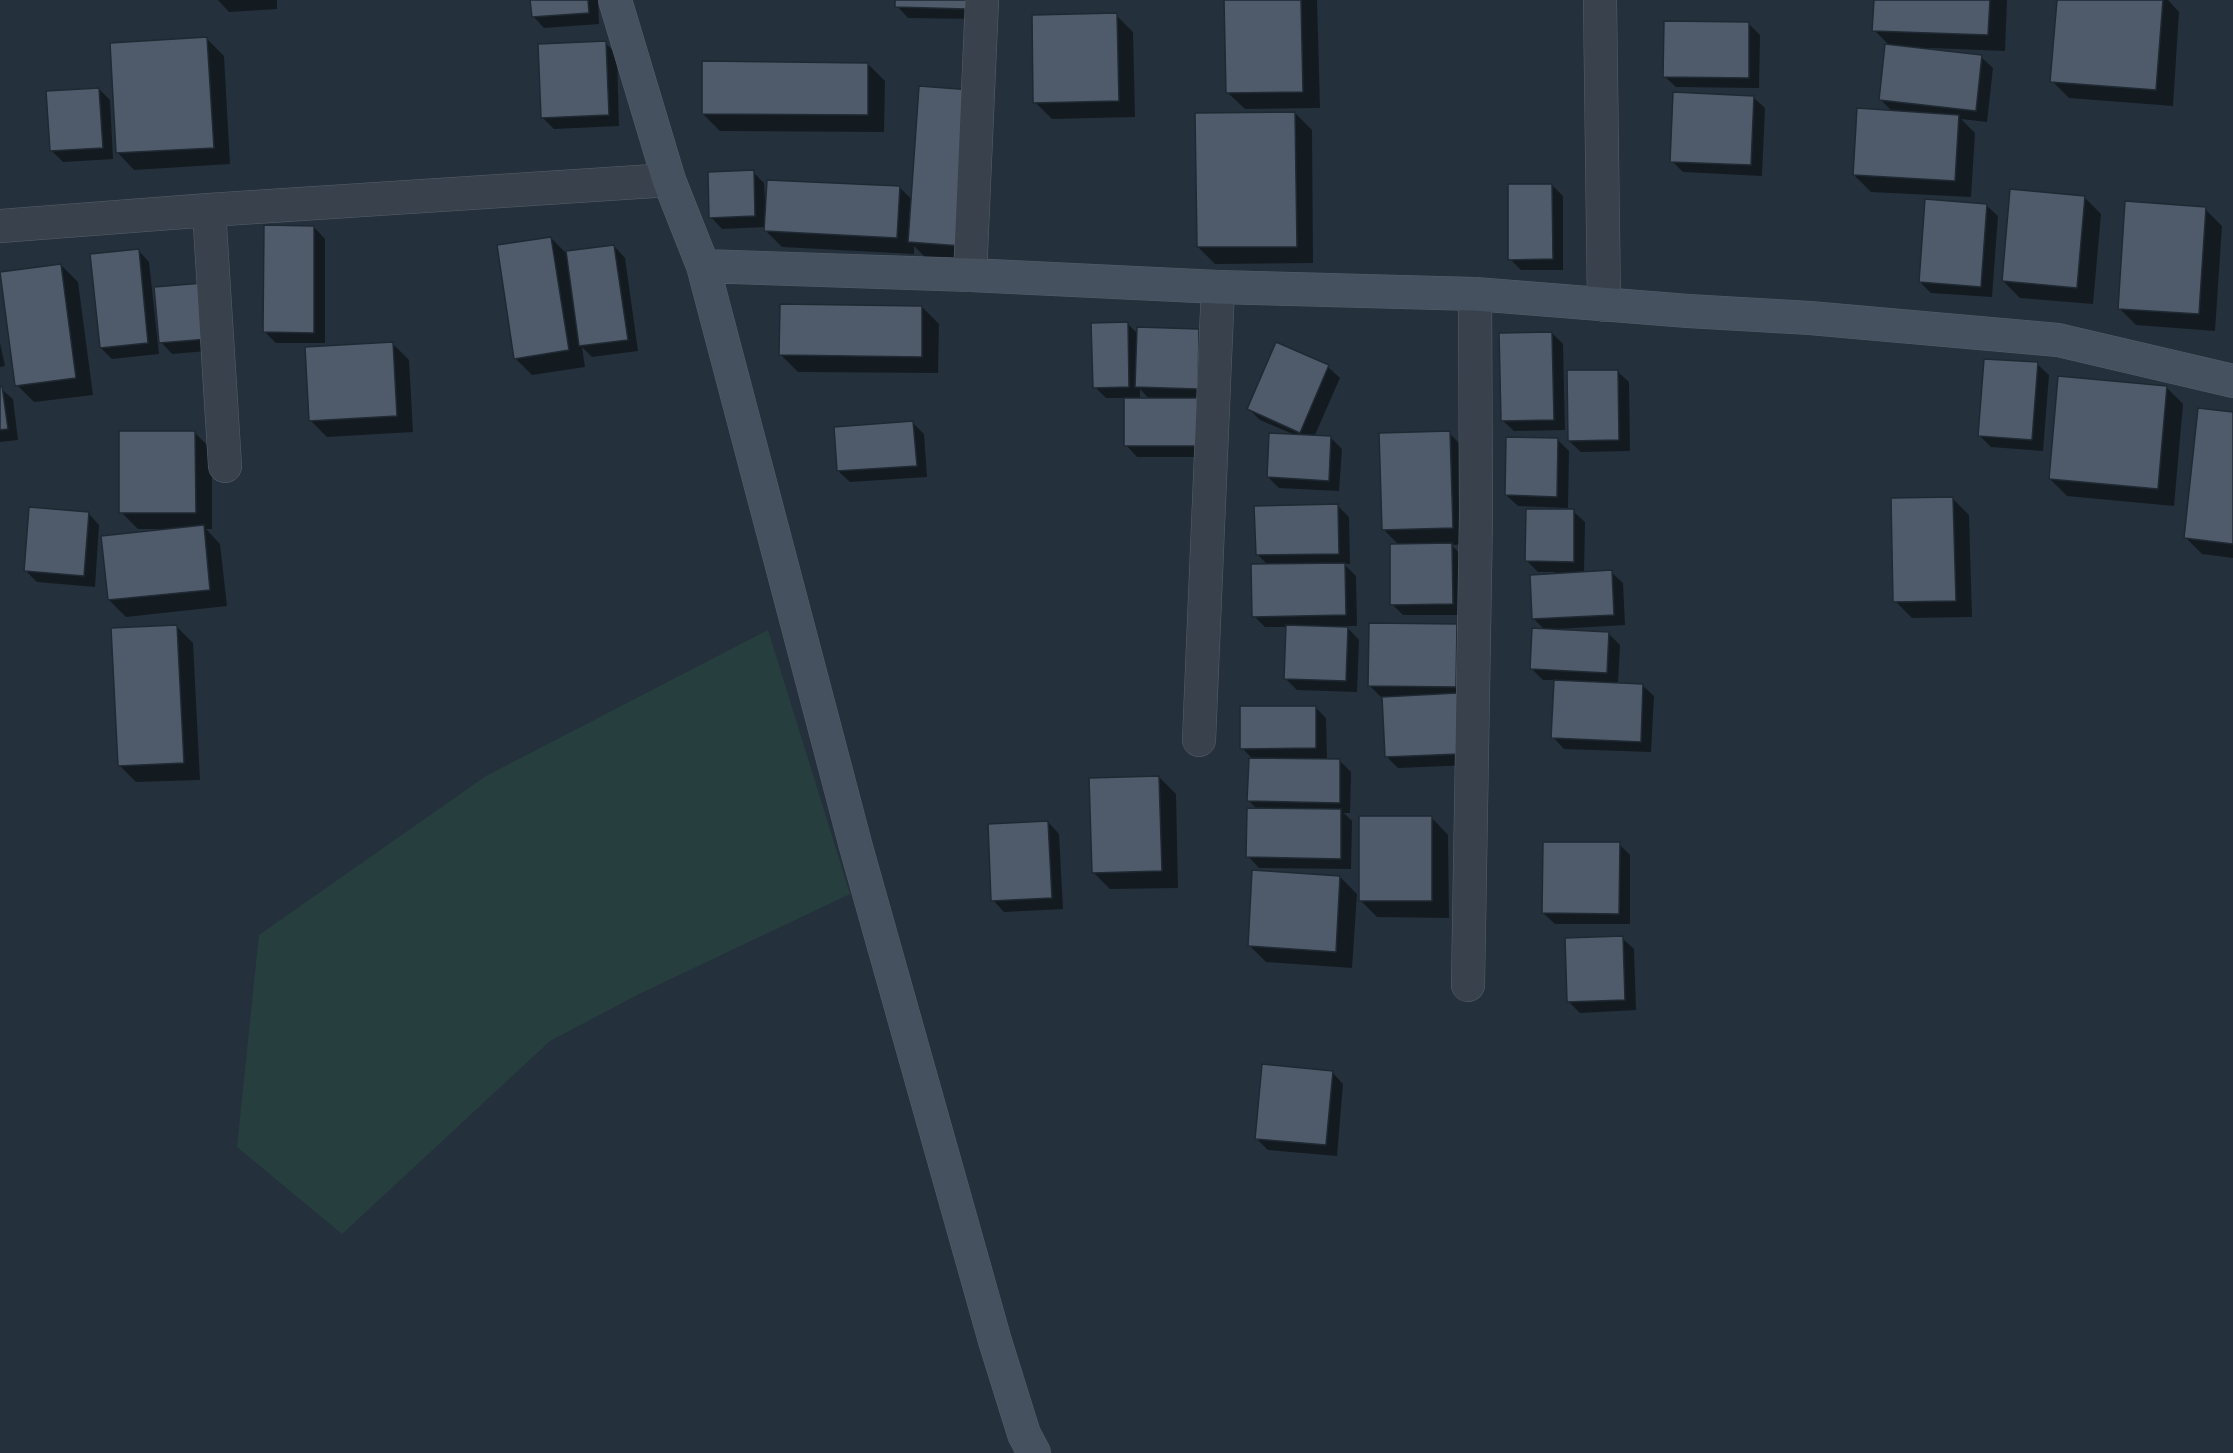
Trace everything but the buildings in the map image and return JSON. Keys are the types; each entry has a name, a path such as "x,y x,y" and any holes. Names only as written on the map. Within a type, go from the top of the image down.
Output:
{"street":[{"path":"615,0 669,180 703,266 859,859 995,1341 1024,1434 1034,1453"},
{"path":"970,275 982,0"},
{"path":"1600,0 1604,305"},
{"path":"0,226 669,180"},
{"path":"209,210 225,466"},
{"path":"703,266 970,275 1218,288 1475,294 1810,318 2058,340 2233,381"},
{"path":"1199,740 1218,288"},
{"path":"1468,985 1476,514 1475,294"}],"green space":[{"path":"768,630 850,894 639,994 550,1041 342,1234 237,1147 259,935 486,776"}]}
